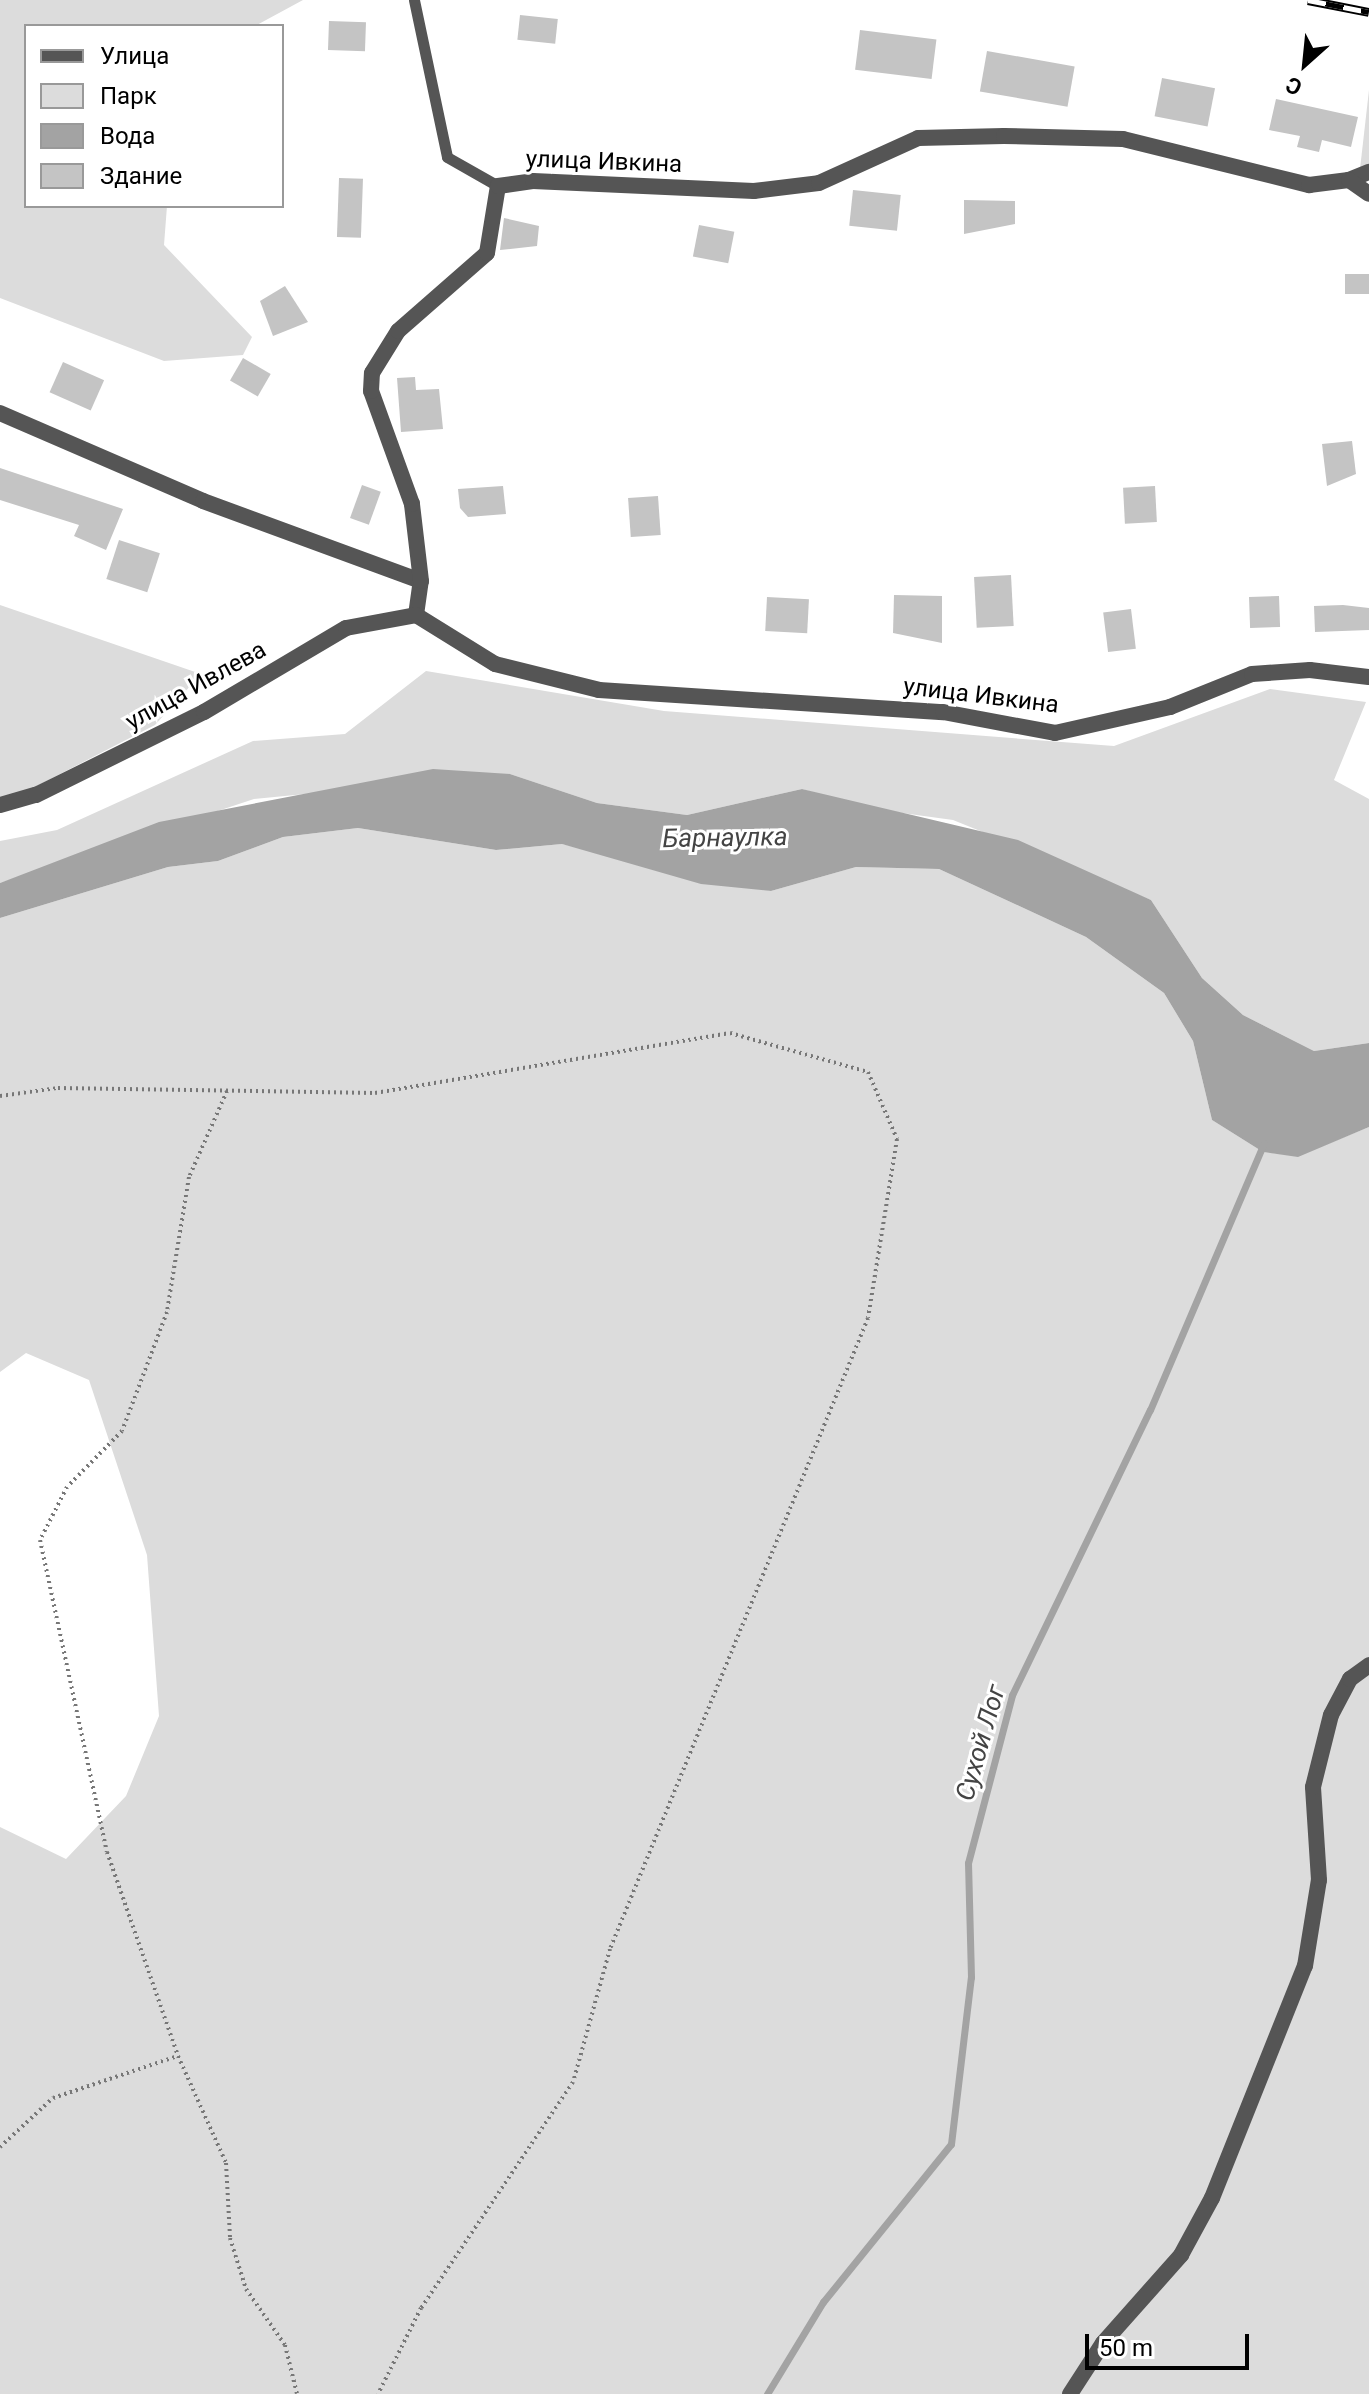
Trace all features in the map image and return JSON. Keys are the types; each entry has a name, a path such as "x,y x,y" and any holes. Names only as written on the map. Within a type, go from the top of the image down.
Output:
{"street":[{"name":"улица Ивкина","path":"1369,172 1349,180 1309,185 1123,139 1004,136 918,138 819,183 754,191 533,181 498,186 487,253 398,331 372,373 371,391 412,504 421,581 416,615 495,664 599,690 943,712 1055,733 1170,707 1252,674 1310,670 1369,677"},
{"path":"1349,180 1369,194"},
{"path":"0,413 203,501 421,581"},
{"name":"улица Ивлева","path":"0,805 36,795 204,712 346,628 416,615"},
{"path":"1070,2394 1103,2343 1181,2255 1212,2198 1305,1966 1319,1880 1313,1787 1331,1715 1350,1679 1369,1665"}],"lane":[{"path":"414,0 447,157 498,186"}],"path":[{"path":"0,1096 58,1088 375,1093 730,1033 868,1072 897,1139 868,1318 610,1949 573,2082 421,2308 378,2394"},
{"path":"227,1091 189,1177 167,1312 122,1431 67,1487 40,1540 107,1852 178,2056 226,2163 230,2238 246,2289 285,2345 297,2394"},
{"path":"0,2147 53,2098 178,2056"}],"green space":[{"path":"0,0 303,0 259,24 24,24 24,208 167,208 164,245 252,337 243,355 164,361 0,298"},
{"path":"1369,90 1369,177 1360,169"},
{"path":"0,605 201,674 155,725 0,805"},
{"path":"426,671 664,711 1114,746 1270,689 1366,702 1334,780 1369,799 1369,1043 1314,1051 1243,1015 1202,978 1151,900 953,820 873,809 802,789 687,815 597,803 510,774 254,799 0,883 0,841 57,830 253,741 345,734"},
{"path":"358,828 496,850 562,844 771,891 856,867 939,869 1086,937 1164,993 1193,1041 1212,1120 1263,1152 1298,1156 1369,1127 1369,2394 0,2394 0,1827 66,1859 126,1796 159,1716 147,1555 89,1380 26,1353 0,1372 0,918 168,867 218,861 283,837"}],"water":[{"name":"Барнаулка","path":"433,769 510,774 597,803 687,815 802,789 1018,840 1151,900 1202,978 1243,1015 1314,1051 1369,1043 1369,1127 1298,1157 1263,1152 1212,1120 1193,1041 1164,993 1086,937 939,869 856,867 771,891 701,884 562,844 496,850 358,828 283,837 218,861 168,867 0,918 0,883 159,822"}],"building":[{"path":"520,15 558,19 555,44 517,40"},
{"path":"329,21 366,22 365,51 328,50"},
{"path":"860,30 936,39 932,79 855,70"},
{"path":"987,51 1075,66 1068,107 980,91"},
{"path":"1162,78 1215,88 1208,127 1155,116"},
{"path":"1276,99 1358,117 1351,147 1322,140 1319,152 1297,147 1300,136 1269,130"},
{"path":"339,178 363,179 361,238 337,237"},
{"path":"853,190 901,195 897,231 849,226"},
{"path":"964,200 1015,201 1015,224 964,234"},
{"path":"504,218 539,226 537,246 500,250"},
{"path":"699,225 734,232 728,263 693,256"},
{"path":"1345,274 1369,274 1369,294 1345,294"},
{"path":"285,286 308,322 273,336 260,301"},
{"path":"243,358 271,374 258,397 230,381"},
{"path":"63,362 104,380 91,410 50,392"},
{"path":"415,377 416,390 439,389 443,429 401,432 397,378"},
{"path":"1352,441 1356,474 1327,486 1322,444"},
{"path":"0,468 123,509 106,550 74,536 79,525 0,500"},
{"path":"362,485 381,492 369,525 350,518"},
{"path":"503,486 506,514 468,517 460,508 458,489"},
{"path":"1155,486 1157,522 1125,524 1123,488"},
{"path":"658,496 661,535 631,537 628,498"},
{"path":"119,540 160,553 147,592 106,579"},
{"path":"1011,575 1014,626 977,628 974,577"},
{"path":"894,595 942,596 942,643 893,633"},
{"path":"1279,596 1280,627 1250,628 1249,597"},
{"path":"767,597 809,599 807,633 765,631"},
{"path":"1314,606 1369,608 1369,630 1315,632"},
{"path":"1131,609 1136,649 1108,652 1103,612"}],"waterway":[{"name":"Сухой Лог","path":"767,2394 823,2302 951,2144 971,1977 968,1863 1012,1695 1150,1410 1264,1143"}],"railway":[{"path":"1308,0 1369,12"}]}
